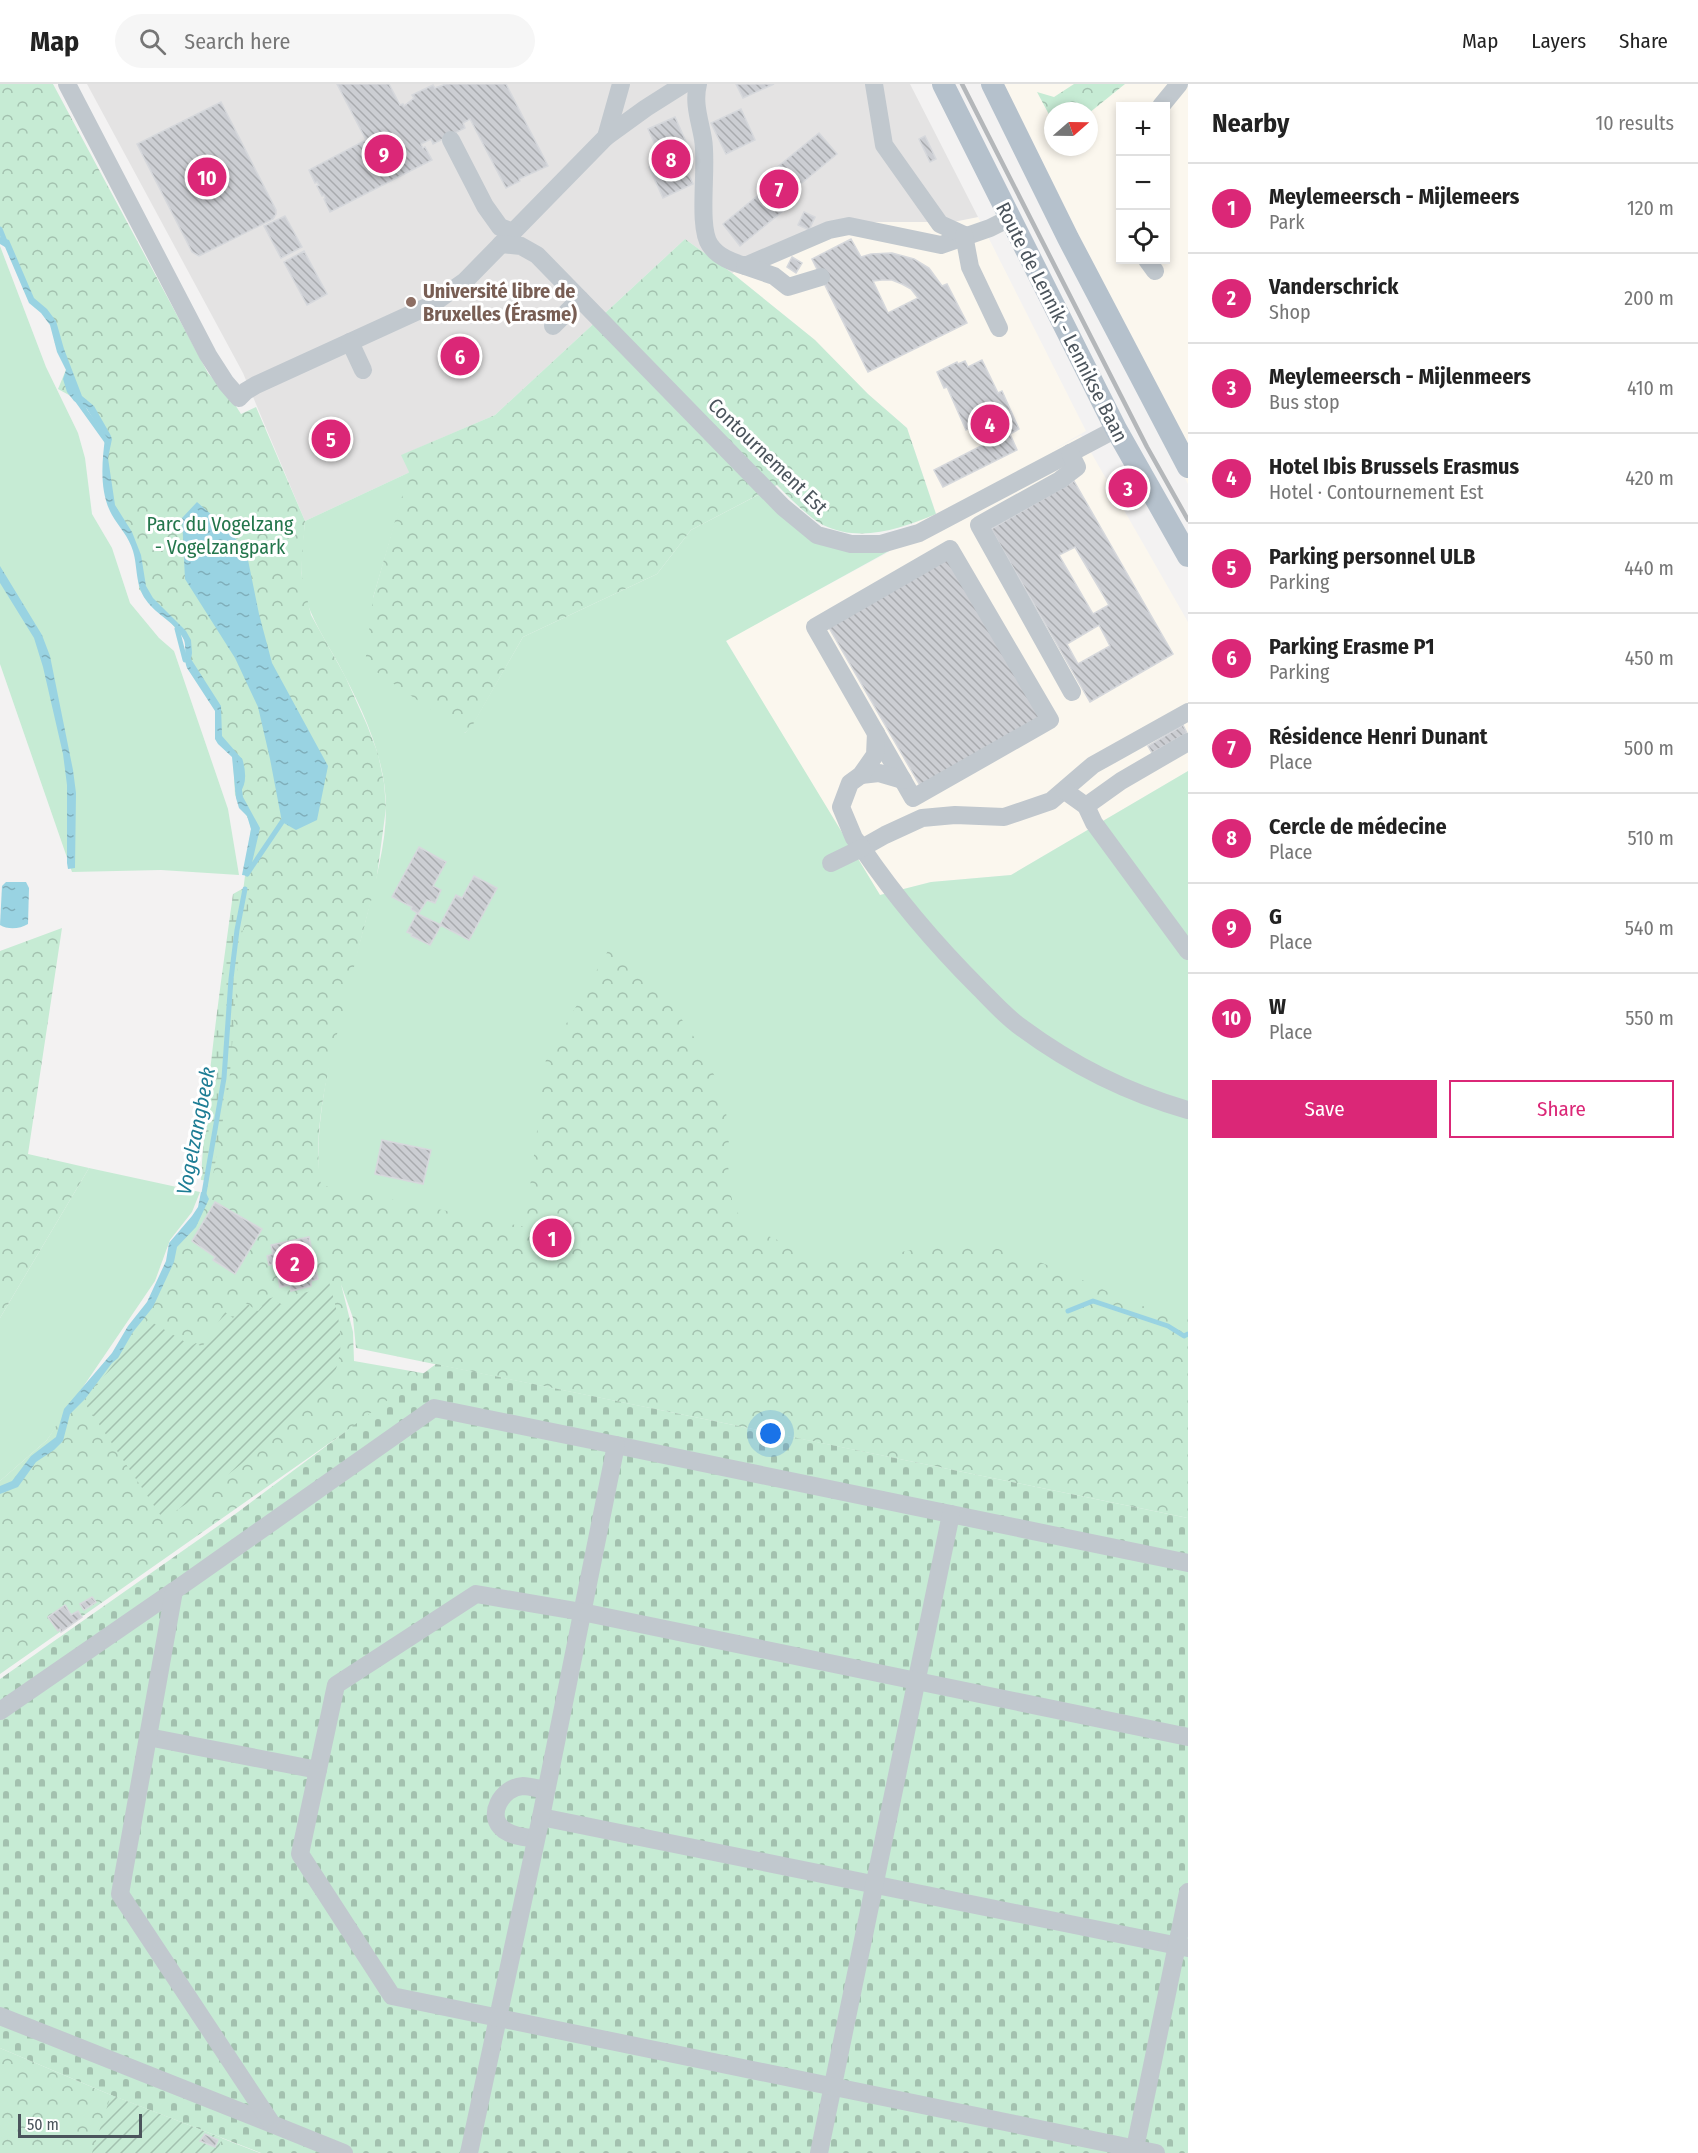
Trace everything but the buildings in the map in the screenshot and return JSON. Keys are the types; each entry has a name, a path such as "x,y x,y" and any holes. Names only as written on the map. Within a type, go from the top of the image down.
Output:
{"main road":[{"name":"Route de Lennik - Lennikse Baan","path":"943,84 1116,429 1188,556"},
{"path":"992,84 1068,238 1188,467"}],"street":[{"path":"67,84 208,355 238,398 256,385 431,306 465,280 606,137 684,84"},
{"path":"606,137 621,84"},
{"path":"698,84 696,91 704,141 706,174 705,233 710,246 726,260 774,276 788,287 820,277"},
{"path":"874,84 884,145 940,224 964,235"},
{"path":"1164,102 1179,84"},
{"path":"451,140 485,206 507,238"},
{"path":"745,266 829,230 849,226 940,245 990,228 1010,218"},
{"path":"964,235 970,267 999,328"},
{"name":"Contournement Est","path":"507,238 537,255 783,507 817,535 851,544 881,544 919,533 1116,429"},
{"path":"556,329 583,303"},
{"path":"346,344 358,371"},
{"path":"1071,453 1077,467 1060,480 979,525 1072,692"},
{"path":"950,549 1050,720 913,798 876,733 815,627 950,549"},
{"path":"831,864 922,818 955,814 1004,817 1052,801 1093,765 1188,712"},
{"path":"876,733 875,755 861,775 850,783 841,807 854,838 882,878 958,968 1020,1028 1107,1081 1152,1100 1188,1110"},
{"path":"1086,806 1112,787 1188,742"},
{"path":"1125,748 1138,771"},
{"path":"861,775 879,773 903,780"},
{"path":"1065,790 1086,806 1094,823 1188,951"},
{"path":"0,1711 434,1408 1188,1563"},
{"path":"469,2153 541,1817 616,1445"},
{"path":"819,2153 951,1514"},
{"path":"174,1591 120,1894 272,2124"},
{"path":"1156,2153 1134,2151 392,1996 300,1854 336,1685 476,1594 582,1612 1188,1737"},
{"path":"148,1737 318,1770"},
{"path":"536,1838 514,1835 502,1829 496,1814 500,1797 510,1790 523,1786 546,1790"},
{"path":"541,1817 1183,1947"},
{"path":"1134,2151 1183,1947 1188,1892"},
{"path":"0,2016 344,2153"}],"shaded area":[{"name":"Université libre de Bruxelles (Érasme)","path":"87,84 910,84 978,217 953,222 862,222 825,226 732,273 685,239 495,415 402,455 410,472 305,521 243,373"},
{"path":"983,84 1188,84 1188,484 1110,334"},
{"path":"978,217 1086,431 1049,452 1081,435 1188,622 1188,771 1011,875 931,882 880,895 781,735 726,640 889,552 915,523 936,513 907,428 868,394 815,340 732,273 825,226 847,219 953,222"}],"green space":[{"name":"Parc du Vogelzang - Vogelzangpark","path":"0,84 53,84 208,373 241,414 256,407 305,521 301,573 311,615 345,676 378,754 386,808 376,883 324,1094 319,1141 321,1185 525,1227 546,1059 609,949 629,964 669,1002 702,1050 723,1100 728,1125 728,1173 731,1197 741,1218 754,1229 811,1254 839,1259 874,1257 944,1244 977,1244 1025,1257 1154,1310 1176,1316 1188,1310 1188,1518 356,1348 353,1318 341,1284 353,1332 354,1361 428,1374 0,1674 0,1481 47,1440 75,1396 79,1401 151,1302 172,1247 204,1204 251,829 249,820 235,795 233,756 215,737 216,710 187,664 187,642 139,589 138,556 129,534 112,512 103,462 108,443 87,405 58,389 68,365 53,321 28,299 6,244 0,242"},
{"path":"1074,84 1125,84 1098,106 1098,102 1044,102 1044,105 1037,92 1054,97"},
{"path":"685,239 732,273 815,340 868,394 907,428 936,514 894,529 851,533 823,525 777,485 691,530 657,574 523,637 471,728 465,733 365,664 373,598 409,472 401,455 495,415"},
{"path":"0,246 46,367 78,433 85,458 92,514 112,548 130,603 159,638 174,651 228,809 239,875 161,870 72,872 0,664"},
{"path":"410,472 373,598 465,733 471,727 523,637 657,574 691,530 760,494 850,551 889,551 726,641 880,895 931,882 1011,875 1188,771 1188,1518 324,1208 319,1177 318,1146 326,1081 379,864 386,808 382,770 371,732 347,679 314,620 304,593 301,566 305,521"},
{"path":"242,889 249,889 248,915 240,939 229,1086 212,1181 201,1180 210,1072 233,894"},
{"path":"62,928 28,1154 89,1168 0,1318 0,951"},
{"path":"89,1168 200,1192 192,1212 170,1240 155,1281 47,1440 0,1481 0,1318"},
{"path":"328,1278 340,1334 341,1346 336,1369 318,1391 257,1452 211,1487 163,1519 84,1402 148,1320 191,1346 196,1343 202,1347 225,1312 233,1318 244,1302 258,1311 262,1306 262,1300 275,1297 277,1302 283,1305 292,1303 294,1295 321,1289 320,1281"},
{"path":"436,1364 1188,1518 1188,2153 261,2153 111,2095 0,2048 0,1679 238,1512"},
{"path":"0,2048 111,2095 260,2153 0,2153"},
{"path":"111,2095 222,2138 217,2153 92,2153"}],"water":[{"path":"0,237 9,240 34,298 56,321 82,396 94,406 110,434 112,439 108,458 115,505 132,532 141,555 146,586 153,598 186,631 191,640 191,659 221,706 222,736 242,759 243,797 260,828 249,876 242,875 251,829 247,816 239,808 236,798 232,757 215,739 215,711 187,668 185,643 181,634 150,605 142,594 131,546 112,515 105,497 102,467 105,438 87,409 74,401 67,392 63,379 66,370 57,352 50,325 29,303 5,247 0,244"},
{"path":"197,502 246,550 272,663 328,766 317,820 296,830 282,822 258,707 235,658 185,579 182,518"},
{"path":"0,566 42,635 50,656 76,793 75,868 68,869 67,863 67,785 63,754 43,667 34,638 0,583"},
{"path":"6,882 26,882 29,888 28,924 25,926 10,928 0,925 2,886"},
{"path":"201,1192 206,1193 209,1199 196,1227 177,1247 174,1262 153,1307 133,1332 118,1358 70,1414 63,1441 36,1462 18,1487 0,1494 0,1486 12,1481 31,1456 56,1437 64,1409 112,1353 128,1326 147,1302 166,1261 169,1243 198,1207"}],"waterway":[{"name":"Vogelzangbeek","path":"0,229 6,244"},
{"name":"Vogelzangbeek","path":"75,397 108,443"},
{"name":"Vogelzangbeek","path":"177,629 185,660"},
{"name":"Vogelzangbeek","path":"238,791 243,772 240,760"},
{"path":"247,874 282,822"},
{"name":"Vogelzangbeek","path":"203,1199 224,1078 231,979 245,889"},
{"path":"1068,1311 1093,1301 1168,1326 1184,1336 1188,1334"}],"railway":[{"path":"962,84 1147,447 1188,520"}],"place":[{"name":"G","path":"384,154"},
{"name":"Cercle de médecine","path":"671,159"},
{"name":"W","path":"207,177"},
{"name":"Résidence Henri Dunant","path":"779,189"},
{"name":"Université libre de Bruxelles (Érasme)","path":"411,302"},
{"name":"Parking Erasme P1","path":"460,356"},
{"name":"Hotel Ibis Brussels Erasmus","path":"990,424"},
{"name":"Parking personnel ULB","path":"331,439"},
{"name":"Meylemeersch - Mijlenmeers","path":"1128,488"},
{"name":"Meylemeersch - Mijlemeers","path":"552,1238"},
{"name":"Vanderschrick","path":"295,1263"}]}
